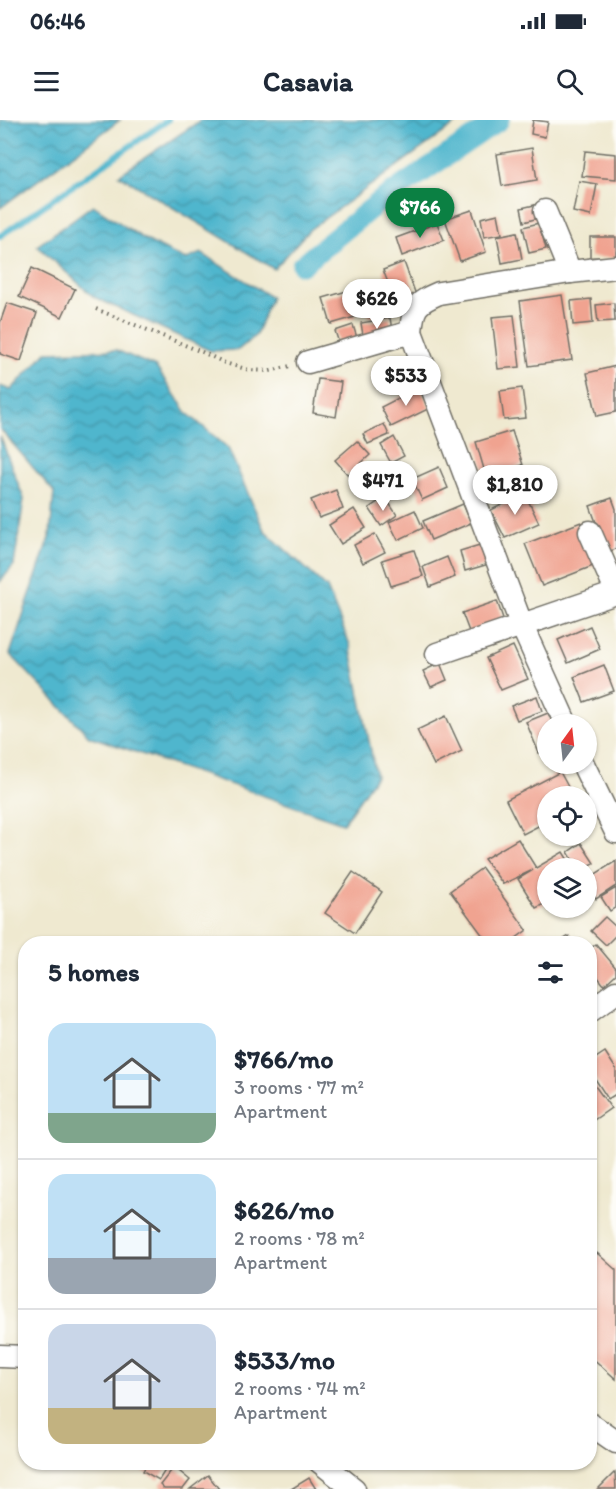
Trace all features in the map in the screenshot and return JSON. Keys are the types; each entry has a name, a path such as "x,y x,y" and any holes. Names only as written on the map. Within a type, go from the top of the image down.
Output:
{"street":[{"path":"545,211 570,272"},
{"path":"562,714 522,626 411,332 414,310 422,301 439,293 616,267"},
{"path":"308,362 411,332"},
{"path":"437,654 616,592 590,532"},
{"path":"588,774 616,832"},
{"path":"597,1006 616,992"},
{"path":"0,1356 18,1357"},
{"path":"597,1429 616,1442"},
{"path":"330,1470 354,1489"}],"path":[{"path":"96,309 225,363 249,370 270,371 308,362"}],"water":[{"path":"0,120 120,120 0,208"},
{"path":"201,120 461,120 309,230 274,269 119,175"},
{"path":"93,205 144,239 185,260 201,253 271,297 256,335 238,350 211,351 94,297 37,246"},
{"path":"116,350 156,367 187,413 228,448 264,530 327,588 350,645 376,776 343,823 89,736 10,654 50,535 54,492 0,429 0,386 11,390 46,352"},
{"path":"0,436 24,499 14,565 0,582"}],"building":[{"path":"533,120 548,122 545,137 531,134"},
{"path":"532,148 537,180 502,186 497,154"},
{"path":"585,151 616,154 616,179 582,176"},
{"path":"579,181 597,184 591,216 573,212"},
{"path":"539,204 542,217 524,222 521,208"},
{"path":"472,210 486,252 460,261 445,219"},
{"path":"498,214 502,234 484,237 481,218"},
{"path":"437,223 444,240 402,256 396,238"},
{"path":"539,223 546,249 529,253 523,227"},
{"path":"517,232 522,259 502,263 497,236"},
{"path":"590,237 616,237 616,258 590,257"},
{"path":"404,262 416,295 396,303 383,270"},
{"path":"32,268 75,289 62,317 19,297"},
{"path":"347,291 355,317 331,324 323,298"},
{"path":"562,295 572,360 529,366 520,301"},
{"path":"391,298 393,313 369,317 367,302"},
{"path":"591,299 593,323 573,325 571,301"},
{"path":"7,303 37,313 21,361 0,354 0,323"},
{"path":"614,303 615,321 598,322 596,305"},
{"path":"514,315 520,367 498,369 492,317"},
{"path":"390,318 393,336 364,341 361,323"},
{"path":"353,325 358,341 340,346 335,331"},
{"path":"616,366 616,412 597,416 587,373"},
{"path":"318,379 341,382 336,417 313,413"},
{"path":"420,387 430,408 391,427 381,407"},
{"path":"522,388 526,418 504,420 500,391"},
{"path":"384,424 389,435 368,444 363,434"},
{"path":"512,431 523,465 486,476 476,442"},
{"path":"394,437 404,456 391,463 381,445"},
{"path":"357,441 370,455 348,475 335,460"},
{"path":"439,467 448,488 422,500 412,479"},
{"path":"336,490 343,509 319,518 311,500"},
{"path":"525,494 539,523 505,538 491,510"},
{"path":"385,497 397,515 381,526 369,508"},
{"path":"612,498 616,509 616,549 607,552 590,506"},
{"path":"463,504 471,523 431,540 423,521"},
{"path":"354,509 366,528 341,544 329,525"},
{"path":"415,510 423,528 398,540 389,522"},
{"path":"581,522 598,564 542,586 525,544"},
{"path":"375,534 385,552 363,563 354,545"},
{"path":"483,544 489,564 465,571 460,551"},
{"path":"414,550 423,576 391,586 382,560"},
{"path":"447,557 455,577 430,587 423,567"},
{"path":"497,601 507,630 473,642 462,613"},
{"path":"590,626 600,649 568,663 558,640"},
{"path":"513,646 528,679 501,690 486,658"},
{"path":"440,663 447,680 431,687 423,671"},
{"path":"604,665 614,691 584,702 574,677"},
{"path":"537,696 542,711 517,720 511,706"},
{"path":"446,716 462,751 434,765 417,730"},
{"path":"537,718 537,748 526,722"},
{"path":"556,774 561,774 568,786 537,786 537,827 523,834 506,800"},
{"path":"518,839 537,867 537,908 518,879 533,870 503,884 484,859"},
{"path":"577,846 583,846 591,858 572,858 568,852"},
{"path":"563,852 567,858 553,858"},
{"path":"616,861 616,886 597,898 597,873"},
{"path":"482,868 527,930 519,936 483,936 450,891"},
{"path":"353,872 382,892 355,933 325,913"},
{"path":"616,888 616,907 610,911 601,897"},
{"path":"605,917 616,927 616,935 606,945 591,931"},
{"path":"597,945 616,968 616,974 604,985 597,976"},
{"path":"605,1052 616,1069 616,1094 608,1099 597,1082 597,1057"},
{"path":"597,1089 611,1108 597,1118"},
{"path":"597,1253 616,1270 616,1379 597,1362"},
{"path":"144,1470 165,1470 159,1480"},
{"path":"172,1470 178,1470 190,1480 183,1489 164,1489 160,1485"},
{"path":"615,1472 616,1489 598,1489"},
{"path":"208,1475 219,1489 190,1489"},
{"path":"309,1478 316,1489 291,1489"}],"waterway":[{"path":"0,236 168,120"},
{"path":"302,265 380,201 499,120"}]}
